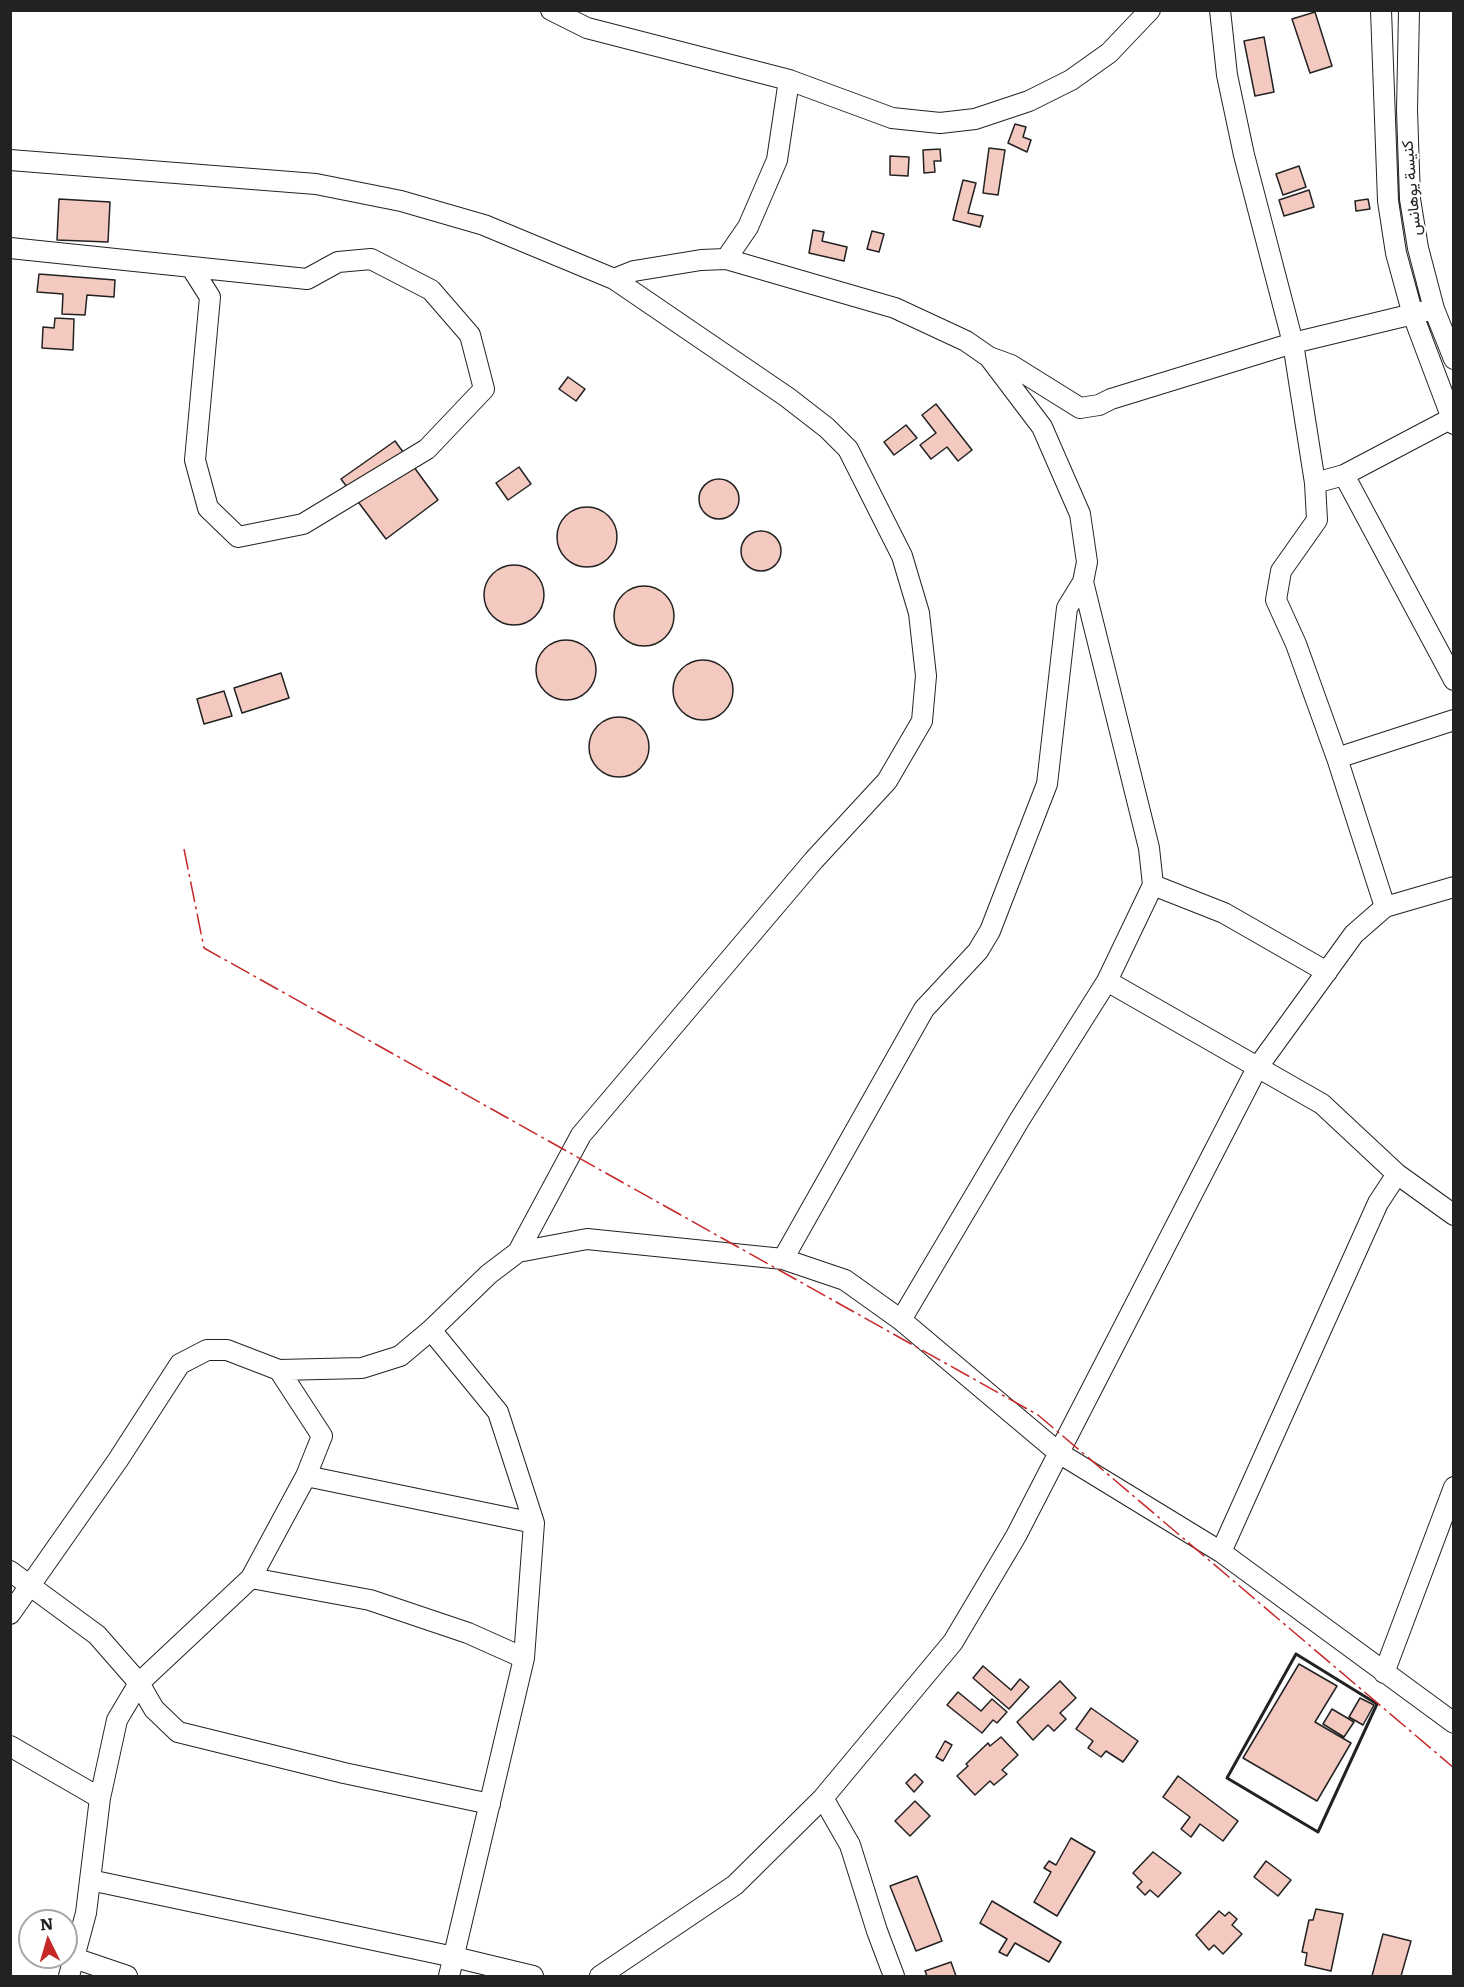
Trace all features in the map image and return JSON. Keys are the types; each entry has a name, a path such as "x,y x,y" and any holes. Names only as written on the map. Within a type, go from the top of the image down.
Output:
{"street":[{"path":"552,10 587,28 789,80 892,118 940,123 975,118 1029,101 1071,80 1109,53 1150,10"},
{"path":"1220,10 1227,75 1242,144 1293,343 1315,483 1317,520 1281,571 1276,600 1296,644 1337,758 1385,908"},
{"path":"1315,483 1344,475 1453,419 1413,315 1396,253 1388,201 1381,10"},
{"name":"كنيسة يوهانس","path":"1409,10 1407,110 1410,199 1418,248 1434,309 1454,359"},
{"path":"726,259 748,227 777,160 789,80"},
{"path":"1385,111 1407,110"},
{"path":"10,160 316,184 401,201 484,225 615,279 787,397 828,428 848,449 902,556 919,613 926,676 922,721 887,782 814,860 581,1135 518,1252 489,1274 431,1330 400,1356 362,1368 279,1370 227,1350 207,1350 180,1364 118,1460 10,1614"},
{"path":"10,248 307,279 338,262 371,259 430,290 470,335 484,389 427,449 303,524 238,537 208,508 195,460 210,297 191,267"},
{"path":"615,279 652,268 726,259 895,308 966,341 989,357 1011,364 1080,408 1100,405 1111,399 1293,343 1434,309"},
{"path":"783,1259 924,1009 978,951 990,932 1047,784 1067,609 1083,582 1087,562 1080,514 1042,427 989,357"},
{"path":"1344,475 1454,680"},
{"path":"901,1320 1020,1119 1107,981 1153,885 1149,848 1083,582"},
{"path":"1337,758 1454,720"},
{"path":"1153,885 1224,913 1327,972"},
{"path":"600,1977 628,1969 735,1885 823,1798 953,1642 1017,1536 1257,1068 1354,934 1385,908 1454,887"},
{"path":"1107,981 1322,1104 1397,1174 1454,1215"},
{"path":"1221,1552 1378,1203 1397,1174"},
{"path":"518,1252 587,1239 783,1259 845,1280 901,1320 1059,1453 1221,1552 1454,1723"},
{"path":"431,1330 498,1412 534,1523 524,1658 449,1977"},
{"path":"78,1944 86,1913 100,1798 117,1720 138,1683 251,1578 306,1476 322,1436 279,1370"},
{"path":"306,1476 534,1523"},
{"path":"1384,1673 1454,1487"},
{"path":"10,1571 97,1635 138,1683 154,1709 178,1732 344,1773 490,1804"},
{"path":"251,1578 370,1600 468,1633 524,1658"},
{"path":"10,1746 100,1798"},
{"path":"823,1798 850,1845 894,1977"},
{"path":"90,1880 454,1957 533,1977"},
{"path":"78,1968 127,1977"}],"building":[{"path":"1315,12 1332,66 1310,73 1292,19"},
{"path":"1264,37 1274,92 1255,96 1244,41"},
{"path":"1015,124 1026,127 1023,137 1031,140 1027,152 1008,143"},
{"path":"989,148 1005,150 998,195 983,193"},
{"path":"940,149 941,161 934,161 935,172 924,173 923,150"},
{"path":"890,156 909,157 908,176 890,175"},
{"path":"1299,166 1306,187 1283,195 1276,174"},
{"path":"963,180 976,183 968,213 983,216 980,227 953,220"},
{"path":"1309,190 1314,207 1284,216 1279,200"},
{"path":"59,199 110,202 108,242 57,240"},
{"path":"1368,199 1370,209 1356,211 1355,201"},
{"path":"813,230 824,232 822,241 847,247 844,261 809,253"},
{"path":"872,231 884,234 879,252 867,249"},
{"path":"39,274 115,280 114,297 87,295 85,315 62,314 63,294 37,292"},
{"path":"55,318 74,319 73,350 42,348 43,327 54,328"},
{"path":"568,377 585,389 576,401 559,389"},
{"path":"936,404 972,450 958,461 947,447 931,459 920,445 936,433 922,415"},
{"path":"906,425 917,438 894,455 884,442"},
{"path":"395,441 438,500 386,539 341,479"},
{"path":"519,467 531,484 508,500 496,483"},
{"path":"719,479 727,480 733,485 738,491 738,507 733,513 727,518 719,519 711,518 705,513 700,507 699,499 700,491 705,485 711,480"},
{"path":"587,507 604,512 612,520 617,537 612,554 604,562 587,567 570,562 562,554 557,537 562,520 570,512"},
{"path":"761,531 769,532 775,537 780,543 780,559 775,565 769,570 761,571 753,570 747,565 742,559 741,551 742,543 747,537 753,532"},
{"path":"514,565 531,570 539,578 544,595 539,612 531,620 514,625 497,620 489,612 484,595 489,578 497,570"},
{"path":"644,586 661,591 669,599 674,616 669,633 661,641 644,646 627,641 619,633 614,616 619,599 627,591"},
{"path":"566,640 583,645 591,653 596,670 591,687 583,695 566,700 549,695 541,687 536,670 541,653 549,645"},
{"path":"703,660 720,665 728,673 733,690 728,707 720,715 703,720 686,715 678,707 673,690 678,673 686,665"},
{"path":"281,673 289,698 242,713 234,688"},
{"path":"224,691 232,716 204,724 197,699"},
{"path":"619,717 636,722 644,730 649,747 644,764 636,772 619,777 602,772 594,764 589,747 594,730 602,722"},
{"path":"1299,1664 1337,1686 1315,1722 1351,1743 1317,1801 1243,1758"},
{"path":"983,1666 1011,1690 1020,1679 1029,1687 1009,1709 973,1678"},
{"path":"1060,1681 1076,1698 1060,1713 1066,1719 1054,1731 1048,1725 1033,1740 1017,1722"},
{"path":"958,1692 981,1711 992,1699 1007,1712 997,1723 993,1720 982,1733 947,1705"},
{"path":"1360,1698 1374,1705 1363,1725 1349,1717"},
{"path":"1091,1708 1138,1741 1123,1762 1106,1751 1101,1757 1088,1748 1093,1741 1076,1729"},
{"path":"1332,1709 1354,1722 1344,1737 1323,1724"},
{"path":"1001,1737 1018,1755 1002,1770 1007,1774 994,1785 990,1781 975,1795 957,1776 988,1743 990,1746"},
{"path":"945,1741 952,1745 943,1761 936,1757"},
{"path":"915,1774 923,1782 914,1792 906,1783"},
{"path":"1178,1776 1238,1821 1223,1841 1200,1824 1191,1837 1181,1829 1190,1817 1163,1797"},
{"path":"915,1801 930,1816 910,1836 895,1821"},
{"path":"1071,1838 1095,1852 1057,1916 1034,1902 1051,1872 1044,1868 1049,1861 1056,1865"},
{"path":"1153,1852 1181,1873 1158,1897 1150,1890 1145,1895 1137,1887 1142,1882 1133,1873"},
{"path":"1266,1861 1291,1880 1278,1896 1254,1877"},
{"path":"917,1876 942,1941 916,1951 890,1886"},
{"path":"992,1901 1061,1942 1049,1962 1015,1943 1007,1956 999,1952 1007,1939 980,1923"},
{"path":"1316,1909 1343,1914 1331,1971 1305,1965 1307,1953 1302,1952 1309,1920 1313,1920"},
{"path":"1219,1911 1225,1916 1229,1912 1237,1919 1232,1925 1242,1934 1223,1954 1214,1945 1209,1950 1196,1935"},
{"path":"1383,1934 1411,1941 1401,1976 1372,1976"},
{"path":"951,1962 956,1976 927,1976 925,1971"}],"wall":[{"path":"1296,1654 1377,1704 1318,1832 1227,1778 1296,1654"}],"power":[{"path":"184,849 204,948 1038,1415 1454,1768"}]}
